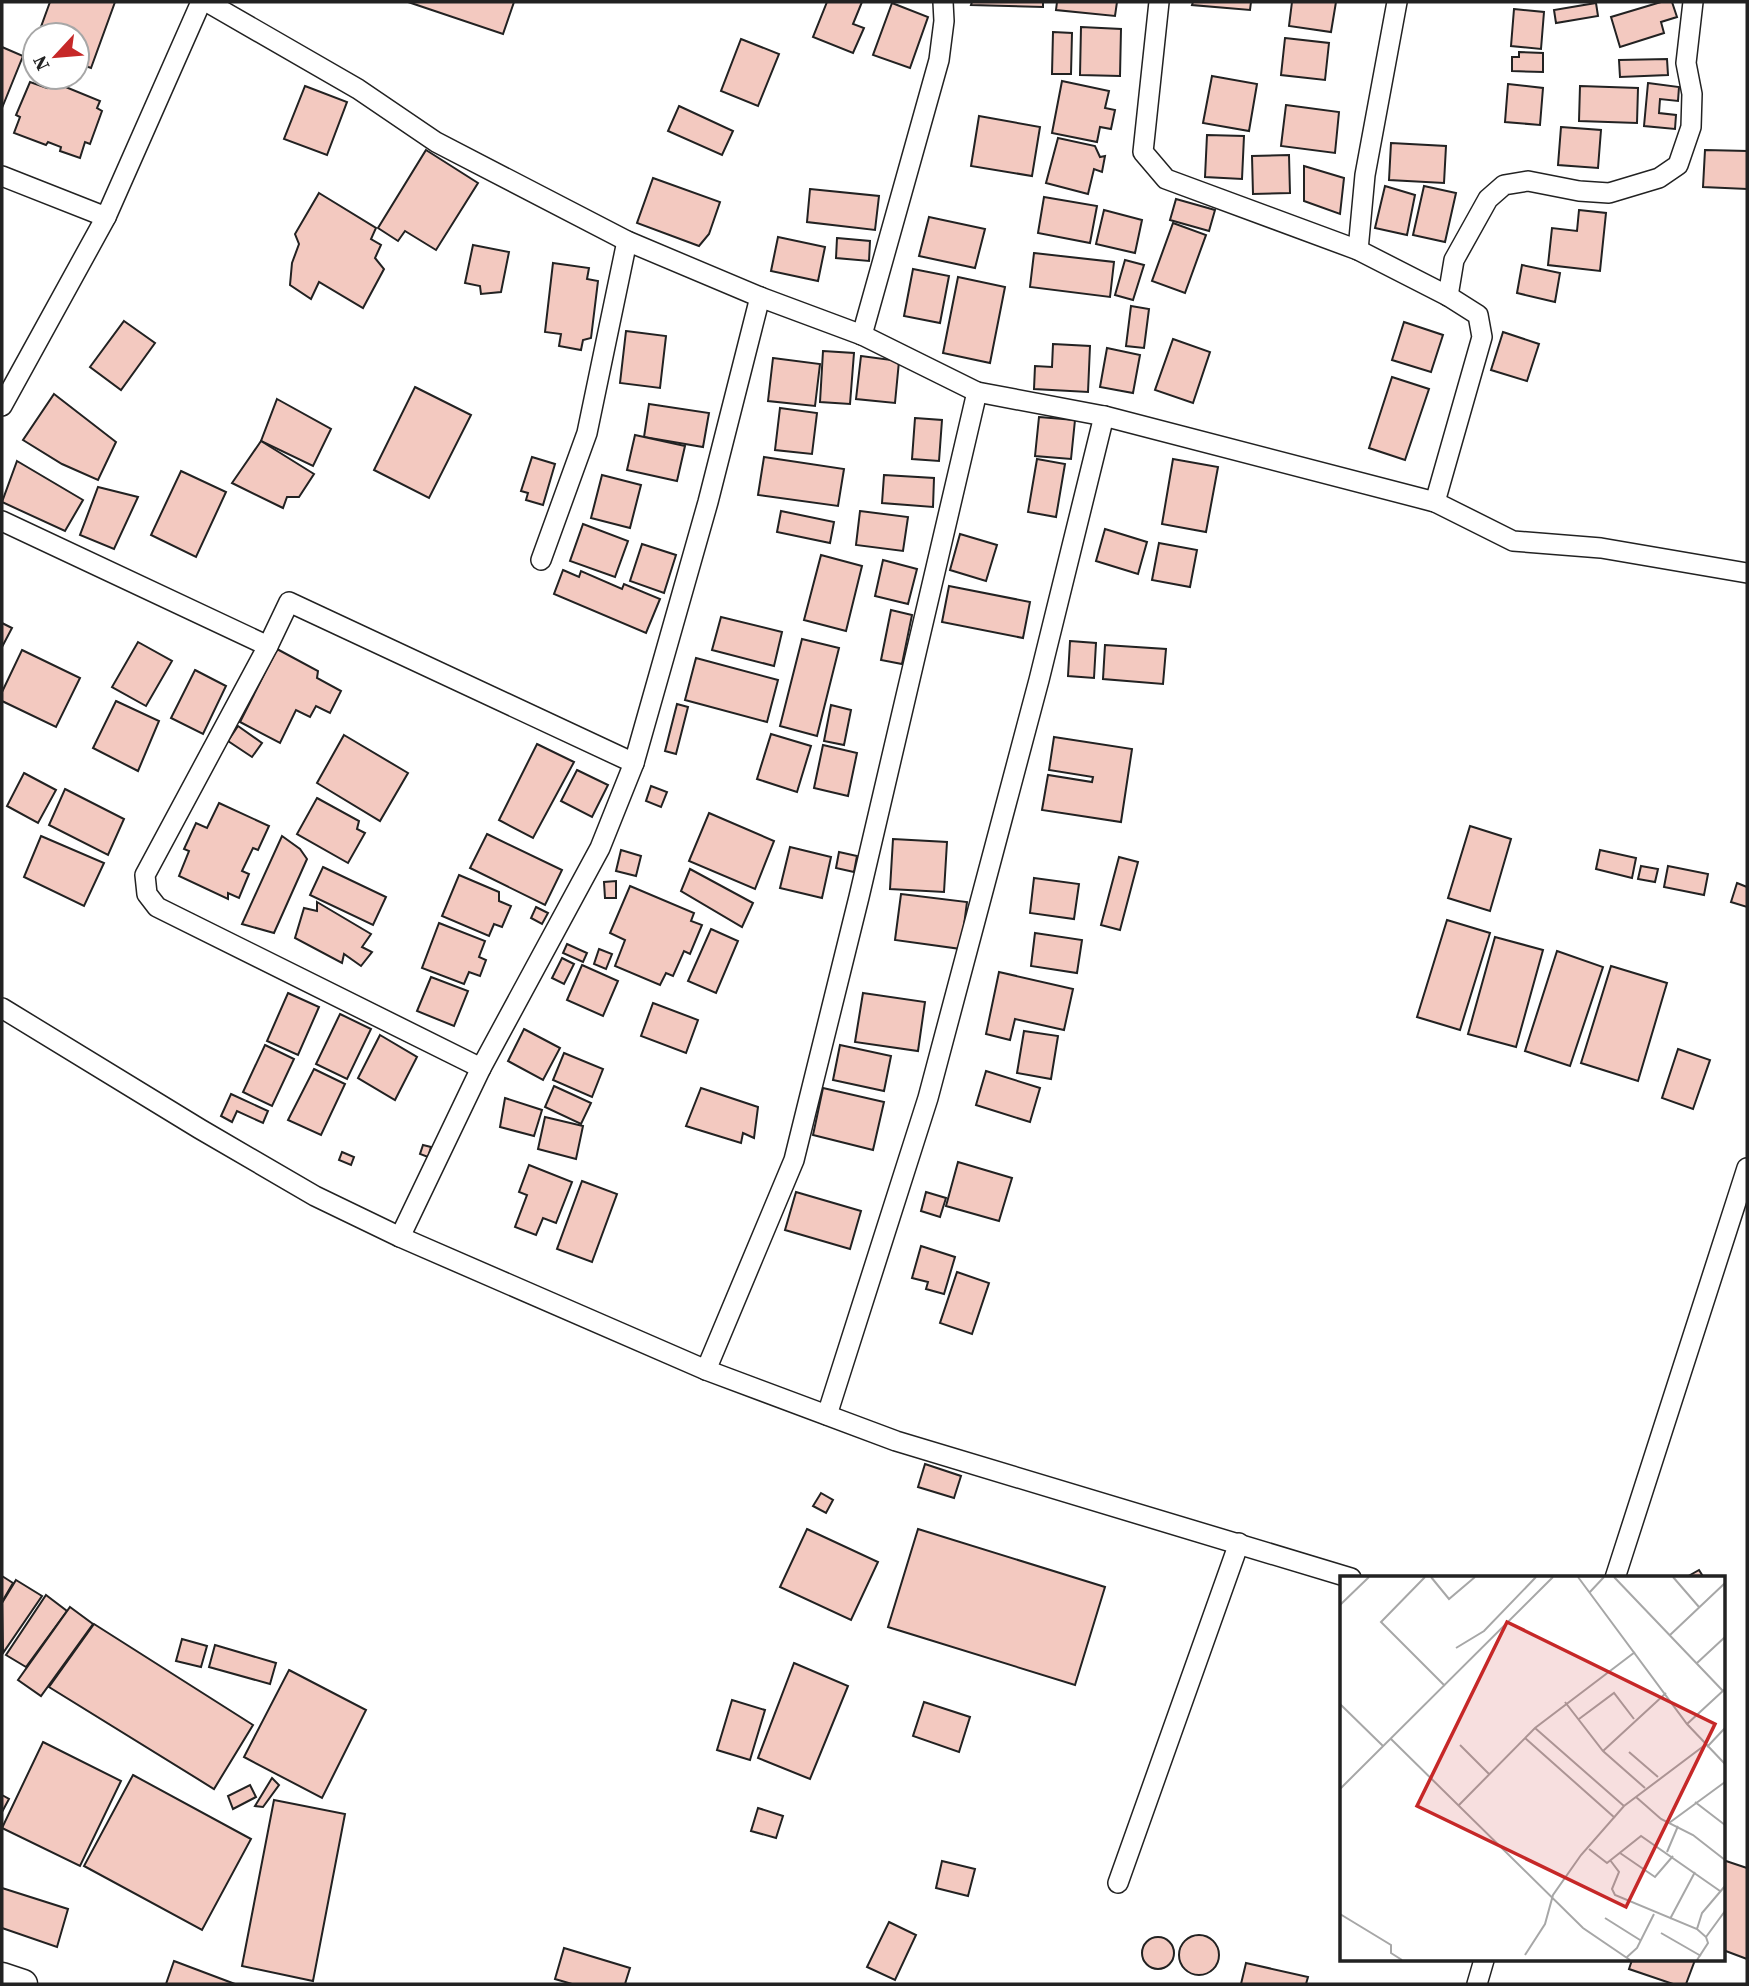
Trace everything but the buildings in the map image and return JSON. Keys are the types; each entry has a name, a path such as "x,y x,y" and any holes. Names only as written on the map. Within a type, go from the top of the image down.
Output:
{"street":[{"path":"2,406 106,217 204,2 358,89 436,142 627,241 760,297 862,335 977,392 1104,416 1435,502 1513,541 1601,548 1747,573"},
{"path":"862,335 939,60 944,21 943,2"},
{"path":"1159,2 1143,152 1166,179 1358,250 1448,296 1478,315 1482,337 1435,502"},
{"path":"1358,250 1365,175 1397,2"},
{"path":"1448,296 1454,260 1488,200 1504,185 1528,181 1580,191 1609,192 1659,178 1678,165 1691,127 1692,94 1686,63 1693,2"},
{"path":"2,176 106,217"},
{"path":"541,560 587,433 627,241"},
{"path":"400,1237 481,1068 600,848 634,762 708,502 760,297"},
{"path":"706,1370 794,1160 862,884 977,392"},
{"path":"827,1415 928,1098 1104,416"},
{"path":"2,521 268,646"},
{"path":"481,1068 157,907 147,894 145,875 289,602 634,762"},
{"path":"2,1008 315,1196 400,1237 706,1370 896,1441 1344,1576"},
{"path":"1616,1576 1747,1168"},
{"path":"1118,1883 1239,1544"},
{"path":"1477,1984 1483,1962"},
{"path":"2,1977 23,1984"}]}
